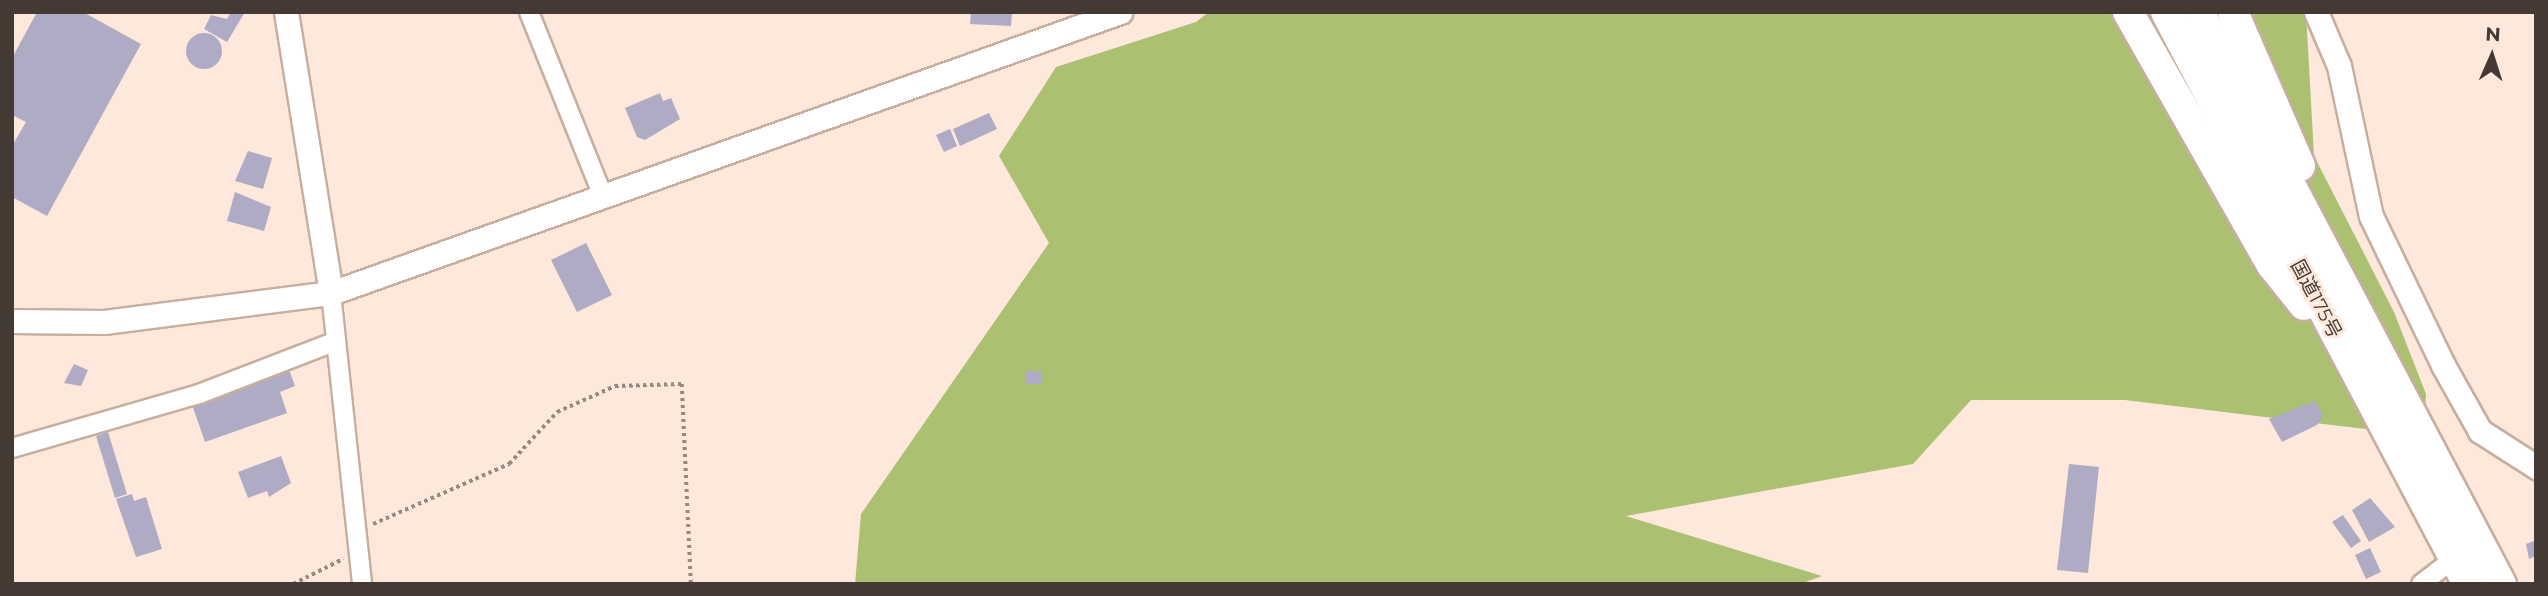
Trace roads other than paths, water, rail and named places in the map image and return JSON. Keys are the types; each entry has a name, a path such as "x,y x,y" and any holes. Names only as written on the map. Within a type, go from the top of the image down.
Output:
{"highway":[{"path":"2128,12 2272,265 2361,353"},
{"name":"国道175号","path":"2166,12 2361,353 2501,584"},
{"name":"国道175号","path":"2199,12 2461,571"},
{"path":"2233,12 2361,353"}],"street":[{"path":"286,12 331,293 354,532 362,584"},
{"path":"529,12 603,197"},
{"path":"2316,12 2339,66 2371,216 2425,328 2480,431 2536,467"},
{"path":"12,321 104,322 331,293 1105,15"},
{"path":"12,448 199,394 334,342"},
{"path":"2421,584 2461,571"}]}
